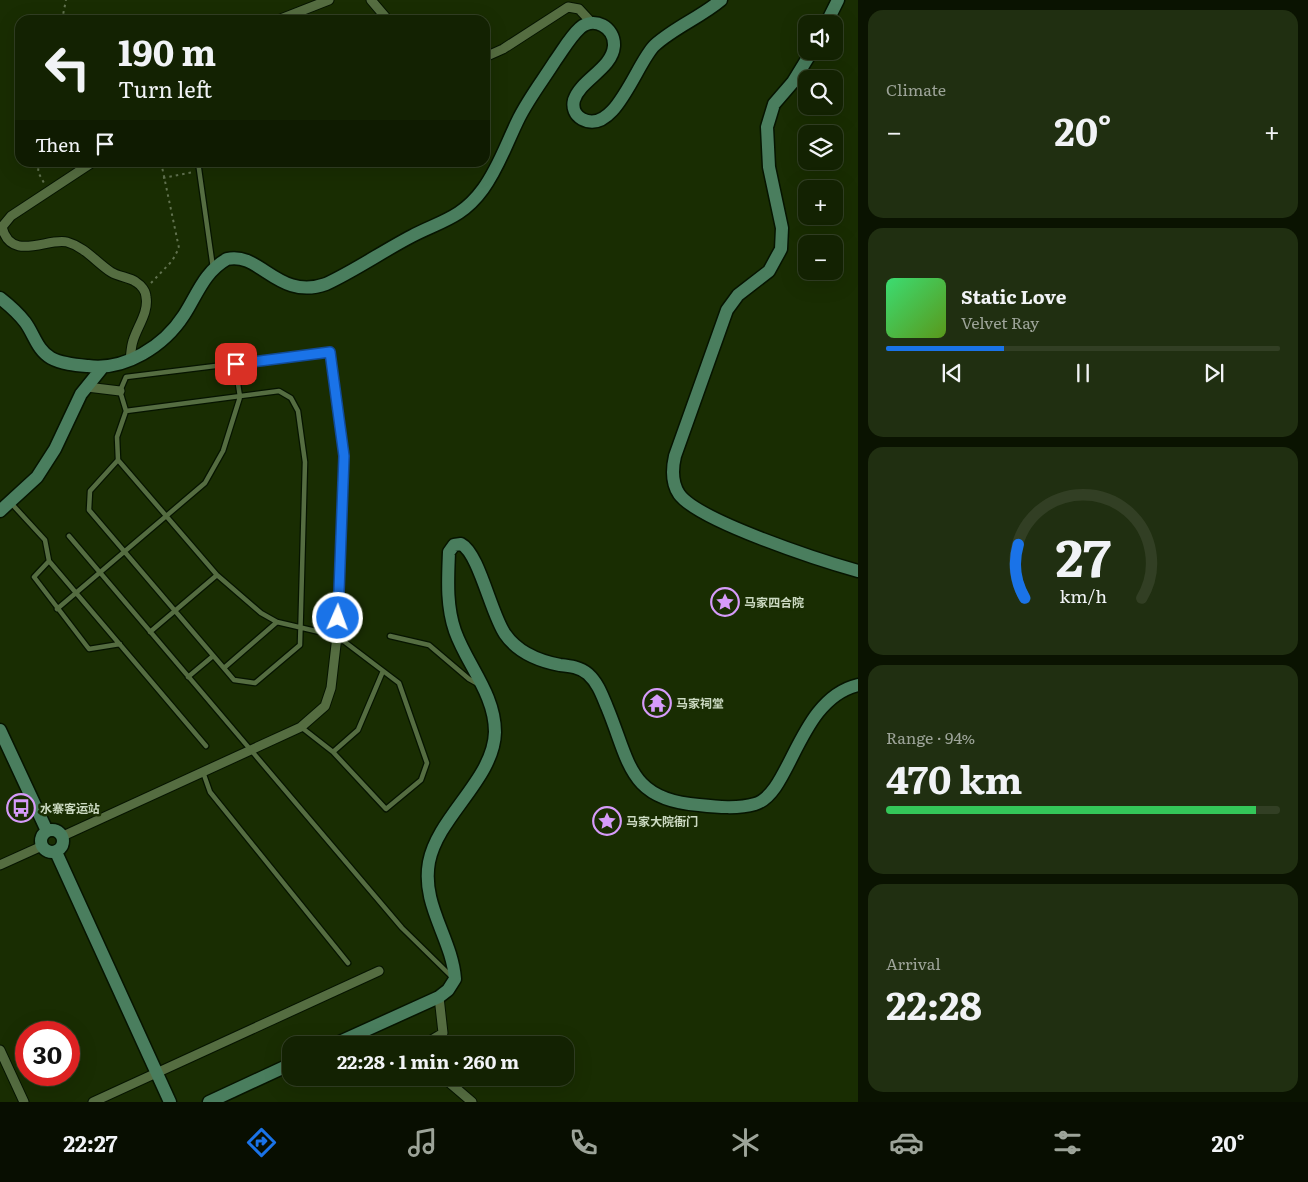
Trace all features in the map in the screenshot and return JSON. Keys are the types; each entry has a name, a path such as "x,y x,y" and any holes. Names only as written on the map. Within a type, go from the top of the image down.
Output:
{"main road":[{"path":"0,298 21,318 39,347 50,358 62,362 102,368 130,360 155,347 182,318 200,286 213,269 227,259 240,259 293,287 315,288 343,277 412,236 457,215 474,200 490,179 527,104 567,43 580,28 591,22 598,23 607,29 614,43 608,59 582,88 574,101 574,108 578,116 593,122 602,120 613,110 653,47 721,0"},
{"path":"830,15 838,0"},
{"path":"807,60 798,76 774,104 767,127 769,167 782,228 781,250 769,271 738,295 727,310 675,456 673,478 679,495 699,512 739,529 858,572"},
{"path":"0,511 37,476 46,464 87,387 102,368"},
{"path":"353,1036 439,997 448,990 455,979 451,958 430,901 428,873 430,856 438,837 478,776 493,745 493,715 483,687 461,646 451,614 448,552 457,544 465,546 472,555 496,617 511,642 532,656 579,668 594,680 603,696 634,773 647,790 660,798 686,804 725,807 750,806 764,800 776,786 803,735 818,713 841,691 858,684"},
{"path":"0,730 46,831"},
{"path":"46,831 58,831 63,836 63,844 56,852 47,852 42,846 41,838 46,831"},
{"path":"56,852 170,1102"},
{"path":"209,1102 282,1068"}],"street":[{"path":"291,15 329,0"},
{"path":"371,0 384,15"},
{"path":"490,54 503,49 568,7 579,9 591,22"},
{"path":"86,167 11,216 2,227 4,235 9,241 20,245 32,246 64,242 73,244 112,273 136,281 144,290 146,305 133,342 130,360"},
{"path":"63,836 301,727 325,706 331,688 337,636 344,456 330,352"},
{"path":"87,387 120,392"},
{"path":"0,864 42,846"},
{"path":"93,1102 379,971"},
{"path":"438,1036 443,1033 439,997"},
{"path":"0,1050 24,1102"},
{"path":"453,1086 472,1102"}],"lane":[{"path":"199,167 213,269"},
{"path":"301,727 334,752 386,809 421,780 427,763 399,683 337,636 277,622 261,613 217,576 118,460 117,437 126,411 120,392 126,376 330,352"},
{"path":"57,609 205,482 223,451 240,397 236,364"},
{"path":"118,460 90,491 89,510 234,680 255,683 300,645 305,462 298,411 291,398 279,391 126,411"},
{"path":"10,502 45,540 49,561 206,746"},
{"path":"68,536 402,928 455,979"},
{"path":"49,561 34,577 90,649 120,644"},
{"path":"150,632 217,576"},
{"path":"224,668 277,622"},
{"path":"390,636 429,645 469,679 483,687"},
{"path":"188,677 213,656"},
{"path":"334,752 358,730 382,671"},
{"path":"203,771 210,792 348,963"}],"path":[{"path":"63,15 66,0"},
{"path":"38,167 38,172 48,192"},
{"path":"144,290 172,261 179,248 162,167"},
{"path":"163,178 200,171"}],"place":[{"name":"马家四合院","path":"725,602"},
{"name":"马家祠堂","path":"657,703"},
{"name":"水寨客运站","path":"21,808"},
{"name":"马家大院衙门","path":"607,821"}],"route":[{"path":"236,364 330,352 344,456 338,618"}]}
